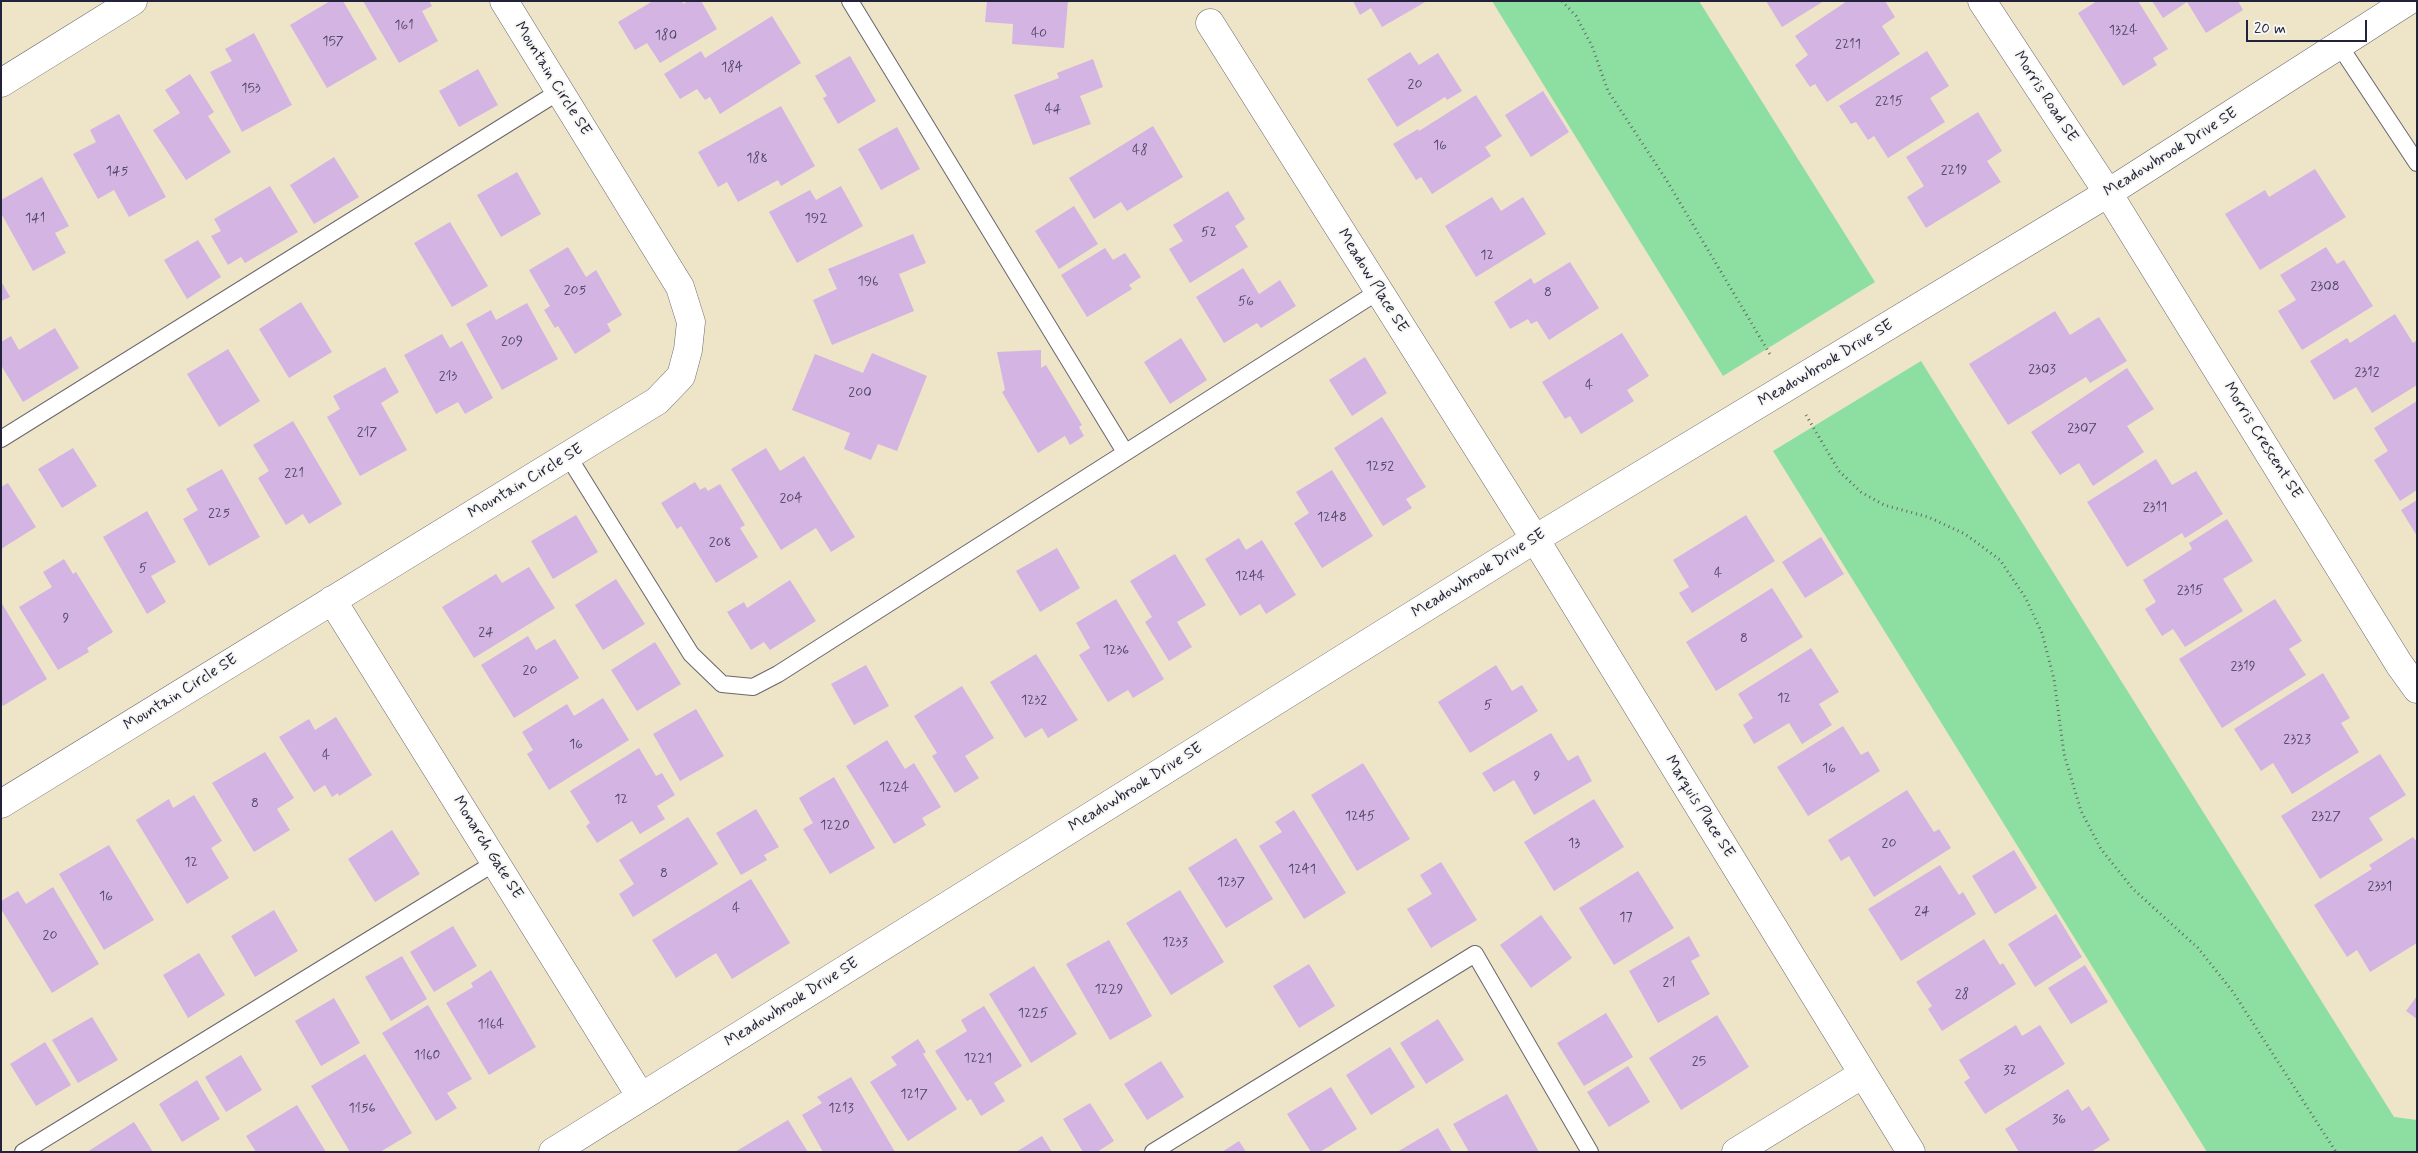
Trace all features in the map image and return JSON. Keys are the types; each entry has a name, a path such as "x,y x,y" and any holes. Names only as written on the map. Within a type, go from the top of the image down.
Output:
{"street":[{"path":"1,83 133,1"},
{"name":"Mountain Circle SE","path":"1,804 657,401 681,376 688,350 691,322 680,287 504,1"},
{"name":"Morris Road SE","path":"1982,1 2108,193"},
{"name":"Meadowbrook Drive SE","path":"554,1152 1534,539 2108,193 2408,1"},
{"name":"Meadow Place SE","path":"1210,23 1534,539"},
{"name":"Morris Crescent SE","path":"2108,193 2408,658 2417,689"},
{"name":"Marquis Place SE","path":"1534,539 1911,1152"},
{"name":"Monarch Gate SE","path":"332,600 641,1096"},
{"path":"1736,1152 1863,1074"}],"lane":[{"path":"850,1 1125,452"},
{"path":"2339,45 2417,164"},
{"path":"1,439 560,91"},
{"path":"568,456 691,654 722,684 754,687 778,674 1379,291"},
{"path":"23,1152 496,862"},
{"path":"1153,1152 1475,954 1590,1152"}],"path":[{"path":"1562,1 1576,16 1592,46 1608,92 1667,181 1839,471 1861,492 1884,505 1928,517 1965,534 2000,560 2025,597 2042,633 2054,679 2064,754 2081,811 2101,849 2133,889 2198,948 2233,992 2336,1152"}],"green space":[{"path":"1492,1 1699,1 1875,282 1723,376"},
{"path":"1921,361 2394,1117 2417,1120 2417,1152 2207,1152 1773,451"}],"building":[{"path":"330,1 343,1 377,59 327,88 290,25"},
{"path":"363,1 429,1 432,6 422,11 438,41 399,63"},
{"path":"653,1 682,1 683,4 688,1 701,1 717,29 660,63 647,43 635,50 618,22"},
{"path":"987,1 1068,1 1064,48 1012,44 1013,24 985,22"},
{"path":"1353,1 1427,1 1382,27 1371,8 1360,15"},
{"path":"1766,1 1824,1 1782,27"},
{"path":"1847,1 1885,1 1895,17 1882,26 1900,54 1827,102 1815,84 1810,87 1795,65 1808,55 1795,36"},
{"path":"2097,1 2138,1 2168,49 2153,58 2157,65 2123,86 2078,13"},
{"path":"2152,1 2238,1 2243,10 2206,33 2187,2 2163,18"},
{"path":"772,16 801,63 720,114 710,97 705,100 697,89 680,99 664,74 701,51 705,58"},
{"path":"254,33 292,105 242,132 210,72 232,61 225,49"},
{"path":"1927,51 1949,86 1930,98 1945,122 1888,158 1874,136 1868,140 1856,122 1851,124 1839,106"},
{"path":"1410,52 1419,65 1438,53 1462,91 1447,100 1445,97 1397,127 1367,79"},
{"path":"850,56 876,101 838,124 823,98 827,96 815,76"},
{"path":"1093,59 1103,87 1080,96 1091,124 1033,145 1014,95 1059,78 1057,73"},
{"path":"478,69 498,105 459,127 439,91"},
{"path":"190,74 214,112 208,116 231,152 186,180 153,130 180,113 165,90"},
{"path":"1543,91 1569,132 1531,157 1505,115"},
{"path":"1476,95 1502,136 1485,147 1491,156 1432,194 1421,177 1416,180 1393,144 1418,129 1419,131"},
{"path":"781,106 815,166 781,186 778,180 738,202 727,182 718,187 698,152"},
{"path":"1978,112 2002,151 1987,161 2001,182 1926,228 1907,197 1924,186 1906,157"},
{"path":"119,114 166,197 129,217 114,190 98,199 73,154 96,142 90,130"},
{"path":"1153,126 1183,177 1127,211 1121,202 1094,219 1069,178"},
{"path":"897,127 920,169 881,190 858,149"},
{"path":"334,157 359,197 314,224 290,185"},
{"path":"2315,169 2346,217 2260,270 2225,214 2265,190 2269,197"},
{"path":"517,172 541,214 501,237 477,195"},
{"path":"42,177 69,226 55,233 66,253 33,271 1,213 1,200"},
{"path":"270,186 298,232 245,263 241,257 228,265 211,236 221,231 214,219"},
{"path":"841,186 863,226 797,263 769,212 810,190 816,200"},
{"path":"1228,191 1245,219 1235,226 1248,247 1190,283 1169,249 1183,241 1173,225"},
{"path":"1492,197 1501,211 1523,197 1546,234 1476,277 1445,226"},
{"path":"1074,206 1098,244 1059,269 1035,231"},
{"path":"450,222 488,286 452,307 414,243"},
{"path":"913,234 926,263 899,274 914,311 832,345 813,300 837,289 828,269"},
{"path":"198,240 221,277 187,299 164,260"},
{"path":"568,247 586,277 596,270 622,315 607,324 611,331 575,354 558,326 555,328 544,310 550,306 529,270"},
{"path":"2326,247 2337,264 2344,260 2373,306 2302,350 2278,311 2296,300 2280,275"},
{"path":"1105,248 1113,260 1125,253 1141,277 1129,285 1132,289 1087,317 1061,275"},
{"path":"1570,262 1599,308 1549,340 1537,321 1531,324 1528,319 1510,329 1494,302 1531,278 1534,284"},
{"path":"1243,268 1259,294 1280,280 1296,306 1261,328 1257,323 1224,343 1196,297"},
{"path":"1,281 10,297 1,301"},
{"path":"301,302 332,352 289,378 259,329"},
{"path":"527,303 558,359 502,390 466,324 491,310 496,320"},
{"path":"2055,311 2070,335 2099,317 2127,361 2090,383 2086,377 2008,425 1969,364"},
{"path":"2395,314 2413,343 2417,340 2417,385 2372,413 2356,387 2334,400 2310,361 2347,338 2350,343"},
{"path":"55,328 79,368 23,402 1,365 1,342 11,336 19,350"},
{"path":"1622,333 1649,376 1627,390 1634,401 1581,434 1570,416 1565,419 1542,382"},
{"path":"442,334 450,348 462,341 493,398 465,414 458,402 436,414 404,355"},
{"path":"1181,338 1207,380 1170,404 1144,362"},
{"path":"228,349 260,401 219,427 187,374"},
{"path":"1041,350 1041,368 1046,365 1082,425 1079,427 1084,436 1070,445 1065,436 1038,453 1002,392 1005,390 997,352"},
{"path":"872,353 927,376 897,451 878,444 871,460 844,449 850,433 792,410 815,354 863,373"},
{"path":"1365,357 1387,393 1352,416 1329,380"},
{"path":"385,367 399,392 381,403 407,450 360,476 327,417 340,409 333,396"},
{"path":"2127,368 2154,409 2127,426 2144,452 2093,486 2079,463 2060,475 2031,432"},
{"path":"2417,401 2417,490 2400,501 2374,460 2388,451 2374,428"},
{"path":"1382,417 1426,487 1406,499 1412,508 1383,526 1334,448"},
{"path":"293,421 342,504 309,524 303,514 286,525 258,478 269,471 253,445"},
{"path":"73,448 97,486 62,508 38,469"},
{"path":"766,448 780,471 804,456 855,537 831,552 816,528 781,550 731,469"},
{"path":"2156,459 2172,485 2196,471 2223,514 2185,538 2182,533 2127,567 2087,502"},
{"path":"222,469 260,537 209,566 183,519 198,510 186,489"},
{"path":"1332,470 1373,536 1322,568 1294,523 1309,513 1296,492"},
{"path":"695,482 700,490 705,487 708,491 720,484 745,525 740,528 758,557 716,583 681,526 677,529 661,503"},
{"path":"8,483 36,527 1,549 1,487"},
{"path":"2417,500 2417,536 2401,510"},
{"path":"147,511 176,562 151,576 166,602 147,614 103,537"},
{"path":"576,515 598,552 553,579 531,541"},
{"path":"1746,515 1775,561 1692,613 1679,593 1689,587 1673,560"},
{"path":"2227,519 2253,561 2223,579 2243,611 2185,647 2173,629 2162,636 2145,609 2156,602 2143,580 2192,549 2189,543"},
{"path":"1821,537 1844,574 1805,598 1782,562"},
{"path":"1239,538 1246,550 1262,540 1296,595 1266,614 1260,604 1240,616 1205,559"},
{"path":"1057,548 1080,588 1040,612 1016,571"},
{"path":"1175,554 1206,605 1177,622 1192,647 1169,661 1145,622 1152,617 1130,581"},
{"path":"64,559 73,574 76,572 113,632 87,648 89,652 58,670 19,607 52,587 43,572"},
{"path":"529,567 555,608 474,658 442,607 496,574 502,583"},
{"path":"616,579 645,624 603,650 575,605"},
{"path":"790,580 816,621 770,650 764,642 751,650 727,612 744,602 747,608"},
{"path":"1772,588 1803,637 1716,691 1686,642"},
{"path":"1116,599 1164,679 1133,698 1128,690 1108,702 1079,655 1090,648 1076,623"},
{"path":"2275,599 2302,641 2289,649 2306,675 2222,728 2179,659"},
{"path":"1,602 47,679 3,706 1,703"},
{"path":"528,636 536,650 555,639 579,678 514,718 481,665"},
{"path":"655,642 681,684 637,711 611,670"},
{"path":"1811,648 1839,692 1819,704 1832,725 1802,744 1789,723 1754,744 1743,725 1753,718 1738,694"},
{"path":"1036,654 1078,720 1048,738 1042,728 1025,738 990,682"},
{"path":"866,665 889,706 854,725 831,684"},
{"path":"1496,665 1512,691 1522,685 1538,711 1470,753 1438,702"},
{"path":"2323,673 2350,718 2341,723 2359,752 2292,794 2273,763 2261,771 2234,729"},
{"path":"962,686 994,738 965,756 979,778 955,793 932,756 937,753 914,716"},
{"path":"603,698 629,740 549,790 527,754 533,750 522,732 567,704 574,716"},
{"path":"696,709 724,756 680,781 653,734"},
{"path":"336,717 372,775 339,796 338,793 332,797 325,785 314,792 279,737 309,719 315,730"},
{"path":"1843,726 1861,755 1868,751 1880,771 1808,816 1777,767"},
{"path":"1551,733 1568,761 1578,755 1592,781 1534,815 1514,780 1494,792 1482,773"},
{"path":"887,740 905,769 914,763 941,807 922,818 926,825 894,844 846,766"},
{"path":"639,748 656,776 662,773 675,795 657,806 665,819 640,834 632,821 597,843 586,826 590,823 570,791"},
{"path":"265,752 294,798 277,809 290,830 254,852 212,783"},
{"path":"2380,754 2406,795 2369,818 2383,840 2320,879 2281,816"},
{"path":"1363,763 1410,839 1357,871 1311,795"},
{"path":"834,777 875,848 830,874 803,829 813,823 799,798"},
{"path":"1907,790 1934,832 1939,829 1951,848 1874,897 1849,856 1841,861 1828,840"},
{"path":"194,795 222,841 211,848 229,878 187,904 136,820 169,799 173,808"},
{"path":"1594,799 1624,847 1554,891 1524,842"},
{"path":"756,809 779,847 764,855 767,860 741,875 716,833"},
{"path":"1294,810 1346,893 1304,919 1259,846 1282,832 1275,822"},
{"path":"688,817 718,864 633,917 619,894 634,884 619,860"},
{"path":"392,830 420,874 375,902 348,859"},
{"path":"2413,837 2417,842 2417,943 2370,972 2357,950 2347,957 2314,905 2372,869 2369,865"},
{"path":"1236,838 1273,899 1226,928 1188,868"},
{"path":"109,845 154,920 104,950 59,874"},
{"path":"2014,850 2037,888 1995,914 1972,876"},
{"path":"1441,862 1477,920 1431,948 1407,909 1432,894 1420,875"},
{"path":"1940,865 1959,895 1963,892 1976,914 1901,961 1868,909"},
{"path":"1638,871 1674,928 1614,965 1579,908"},
{"path":"751,879 790,943 732,979 716,953 676,978 652,940"},
{"path":"53,887 99,964 52,993 1,909 1,901 18,891 26,904"},
{"path":"1180,890 1224,962 1171,995 1126,923"},
{"path":"274,910 298,951 255,977 231,936"},
{"path":"2056,914 2082,957 2035,987 2008,944"},
{"path":"1541,915 1572,958 1531,988 1500,945"},
{"path":"453,926 477,966 434,992 410,952"},
{"path":"1689,936 1700,956 1691,961 1710,994 1658,1023 1629,971"},
{"path":"1984,939 2000,965 2003,963 2016,984 1942,1031 1928,1009 1932,1006 1916,982"},
{"path":"1109,940 1152,1016 1110,1040 1066,964"},
{"path":"199,953 225,995 188,1018 163,975"},
{"path":"402,956 427,999 391,1021 365,977"},
{"path":"1309,964 1335,1006 1299,1028 1273,986"},
{"path":"2085,965 2108,1002 2071,1024 2048,988"},
{"path":"1034,966 1077,1034 1031,1063 989,994"},
{"path":"491,970 536,1047 489,1075 446,1003 473,987 471,983"},
{"path":"2417,996 2417,1019 2406,1011"},
{"path":"334,998 360,1043 321,1066 295,1021"},
{"path":"428,1005 472,1079 447,1093 457,1108 436,1121 382,1033"},
{"path":"984,1006 1022,1066 994,1083 1005,1101 981,1116 971,1099 967,1101 935,1051 967,1031 961,1020"},
{"path":"1606,1013 1633,1057 1584,1086 1557,1043"},
{"path":"1717,1015 1749,1067 1681,1110 1649,1058"},
{"path":"92,1017 118,1060 78,1083 52,1040"},
{"path":"1438,1019 1464,1060 1426,1084 1400,1043"},
{"path":"2016,1025 2022,1036 2040,1025 2065,1064 1985,1114 1964,1082 1970,1078 1959,1060"},
{"path":"918,1039 926,1052 923,1054 957,1109 908,1141 870,1082 897,1065 891,1057"},
{"path":"45,1042 71,1085 36,1106 10,1064"},
{"path":"1390,1047 1415,1087 1371,1115 1346,1075"},
{"path":"365,1054 412,1133 380,1152 350,1152 311,1086"},
{"path":"241,1055 262,1090 226,1112 205,1077"},
{"path":"1161,1061 1184,1097 1147,1120 1124,1084"},
{"path":"1628,1066 1650,1102 1609,1127 1587,1092"},
{"path":"851,1077 895,1152 823,1152 802,1115 822,1103 817,1097"},
{"path":"197,1080 220,1119 182,1142 159,1104"},
{"path":"1331,1087 1357,1129 1320,1152 1311,1152 1287,1114"},
{"path":"2068,1089 2082,1111 2089,1106 2110,1140 2091,1152 2019,1152 2005,1129"},
{"path":"1507,1094 1539,1152 1469,1152 1453,1124"},
{"path":"1090,1103 1114,1141 1097,1152 1083,1152 1063,1119"},
{"path":"297,1105 326,1152 256,1152 246,1136"},
{"path":"788,1120 808,1152 735,1152"},
{"path":"134,1122 153,1152 87,1152"},
{"path":"1438,1128 1452,1152 1397,1152"},
{"path":"1042,1136 1052,1152 1016,1152"},
{"path":"1239,1141 1246,1152 1222,1152"}]}
